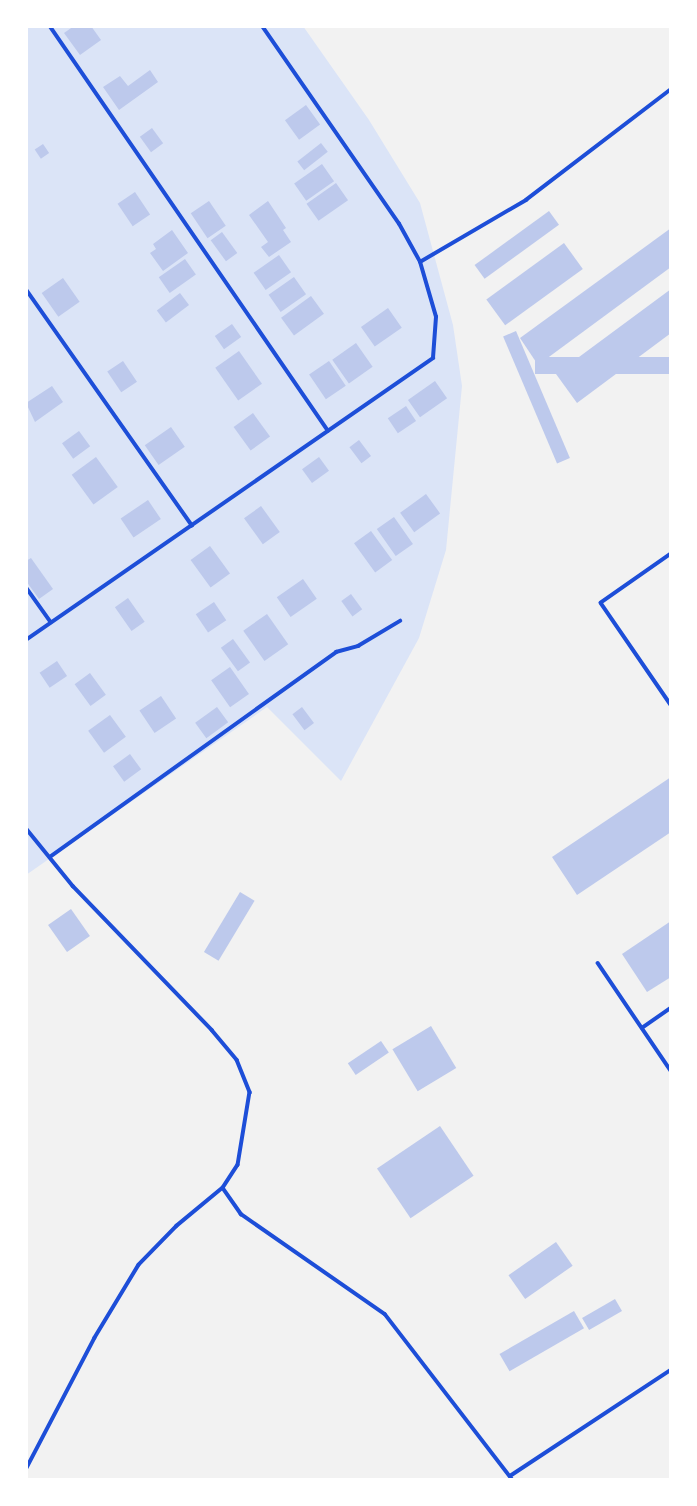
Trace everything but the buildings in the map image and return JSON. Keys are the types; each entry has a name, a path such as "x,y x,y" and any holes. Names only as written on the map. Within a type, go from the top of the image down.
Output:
{"lane":[{"path":"50,26 328,431"},
{"path":"26,639 433,358 436,317 420,261 399,224 262,26"},
{"path":"420,261 526,200 671,89"},
{"path":"26,289 192,525"},
{"path":"671,554 601,603 671,705"},
{"path":"26,587 51,622"},
{"path":"50,857 336,652 358,646 401,621"},
{"path":"26,828 74,886 237,1060 250,1092 238,1164 223,1188 177,1226 139,1265 95,1338 26,1470"},
{"path":"598,963 671,1071"},
{"path":"642,1028 671,1008"},
{"path":"223,1188 241,1214 385,1314 511,1478 671,1370"}],"shaded area":[{"path":"26,26 303,26 369,120 420,203 453,325 462,386 446,550 419,638 341,781 267,707 26,875"}]}
